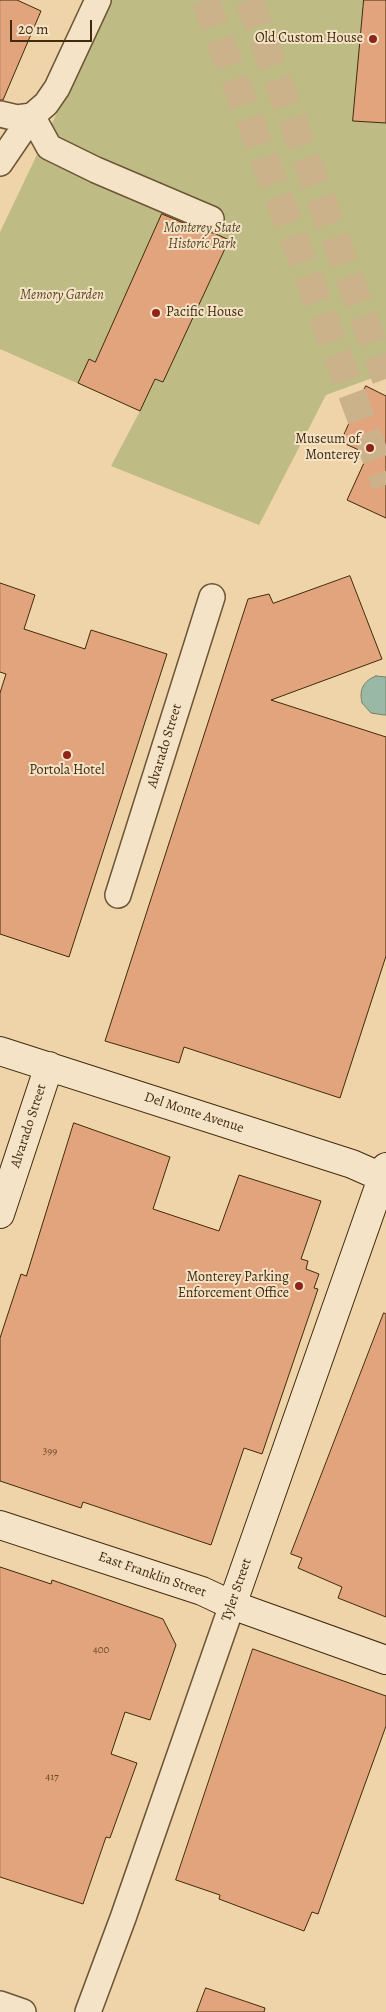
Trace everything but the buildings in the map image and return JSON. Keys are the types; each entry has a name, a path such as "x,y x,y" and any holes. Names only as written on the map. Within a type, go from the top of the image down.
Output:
{"main road":[{"name":"Del Monte Avenue","path":"0,1051 385,1175"},
{"name":"Alvarado Street","path":"0,1214 49,1066"},
{"name":"Tyler Street","path":"232,1606 385,1175"},
{"name":"East Franklin Street","path":"0,1525 202,1591 232,1606 386,1660"}],"street":[{"path":"0,163 32,116 46,104 57,88 98,0"},
{"path":"0,114 17,118 32,116"},
{"path":"32,116 49,148 211,219"},
{"name":"Alvarado Street","path":"118,895 212,597"},
{"name":"Tyler Street","path":"88,2012 123,1918 232,1606"},
{"path":"0,2004 23,2012"}],"green space":[{"name":"Monterey State Historic Park","path":"111,0 386,0 386,373 326,395 259,525 111,466 140,411 0,349 0,232"}],"shaded area":[{"path":"376,676 386,677 386,715 371,713 362,703 361,694 363,686 368,680"}],"tunnel":[{"path":"205,0 386,485"},
{"path":"249,0 386,379"}],"place":[{"name":"Old Custom House","path":"373,39"},
{"name":"Pacific House","path":"156,313"},
{"name":"Museum of Monterey","path":"370,448"},
{"name":"Portola Hotel","path":"67,755"},
{"name":"Monterey Parking Enforcement Office","path":"299,1286"}],"park label":[{"name":"Memory Garden","path":"62,296"}]}
